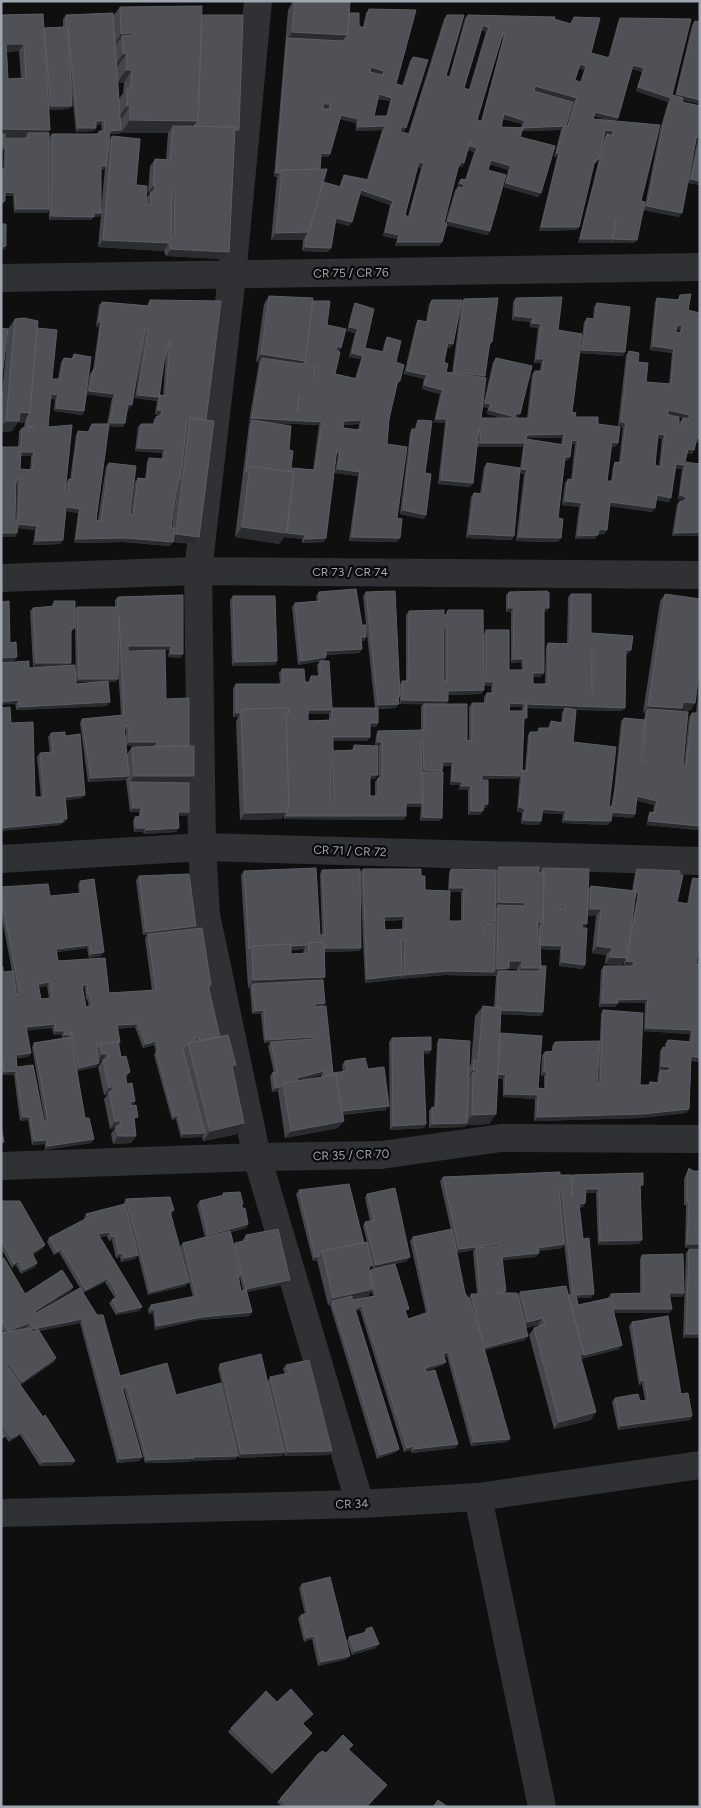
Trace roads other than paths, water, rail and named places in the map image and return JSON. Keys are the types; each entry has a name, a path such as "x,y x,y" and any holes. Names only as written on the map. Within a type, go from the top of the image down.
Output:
{"street":[{"path":"258,1 232,276 198,571 202,847 206,915 257,1156 360,1504"},
{"name":"CR 75 / CR 76","path":"1,278 232,276 700,267"},
{"name":"CR 73 / CR 74","path":"1,578 198,571 700,575"},
{"name":"CR 71 / CR 72","path":"1,859 202,847 700,861"},
{"name":"CR 35 / CR 70","path":"1,1166 257,1156 382,1155 501,1138 700,1139"},
{"name":"CR 34","path":"1,1513 360,1504 478,1497 700,1465"},
{"path":"478,1497 542,1807"}]}
